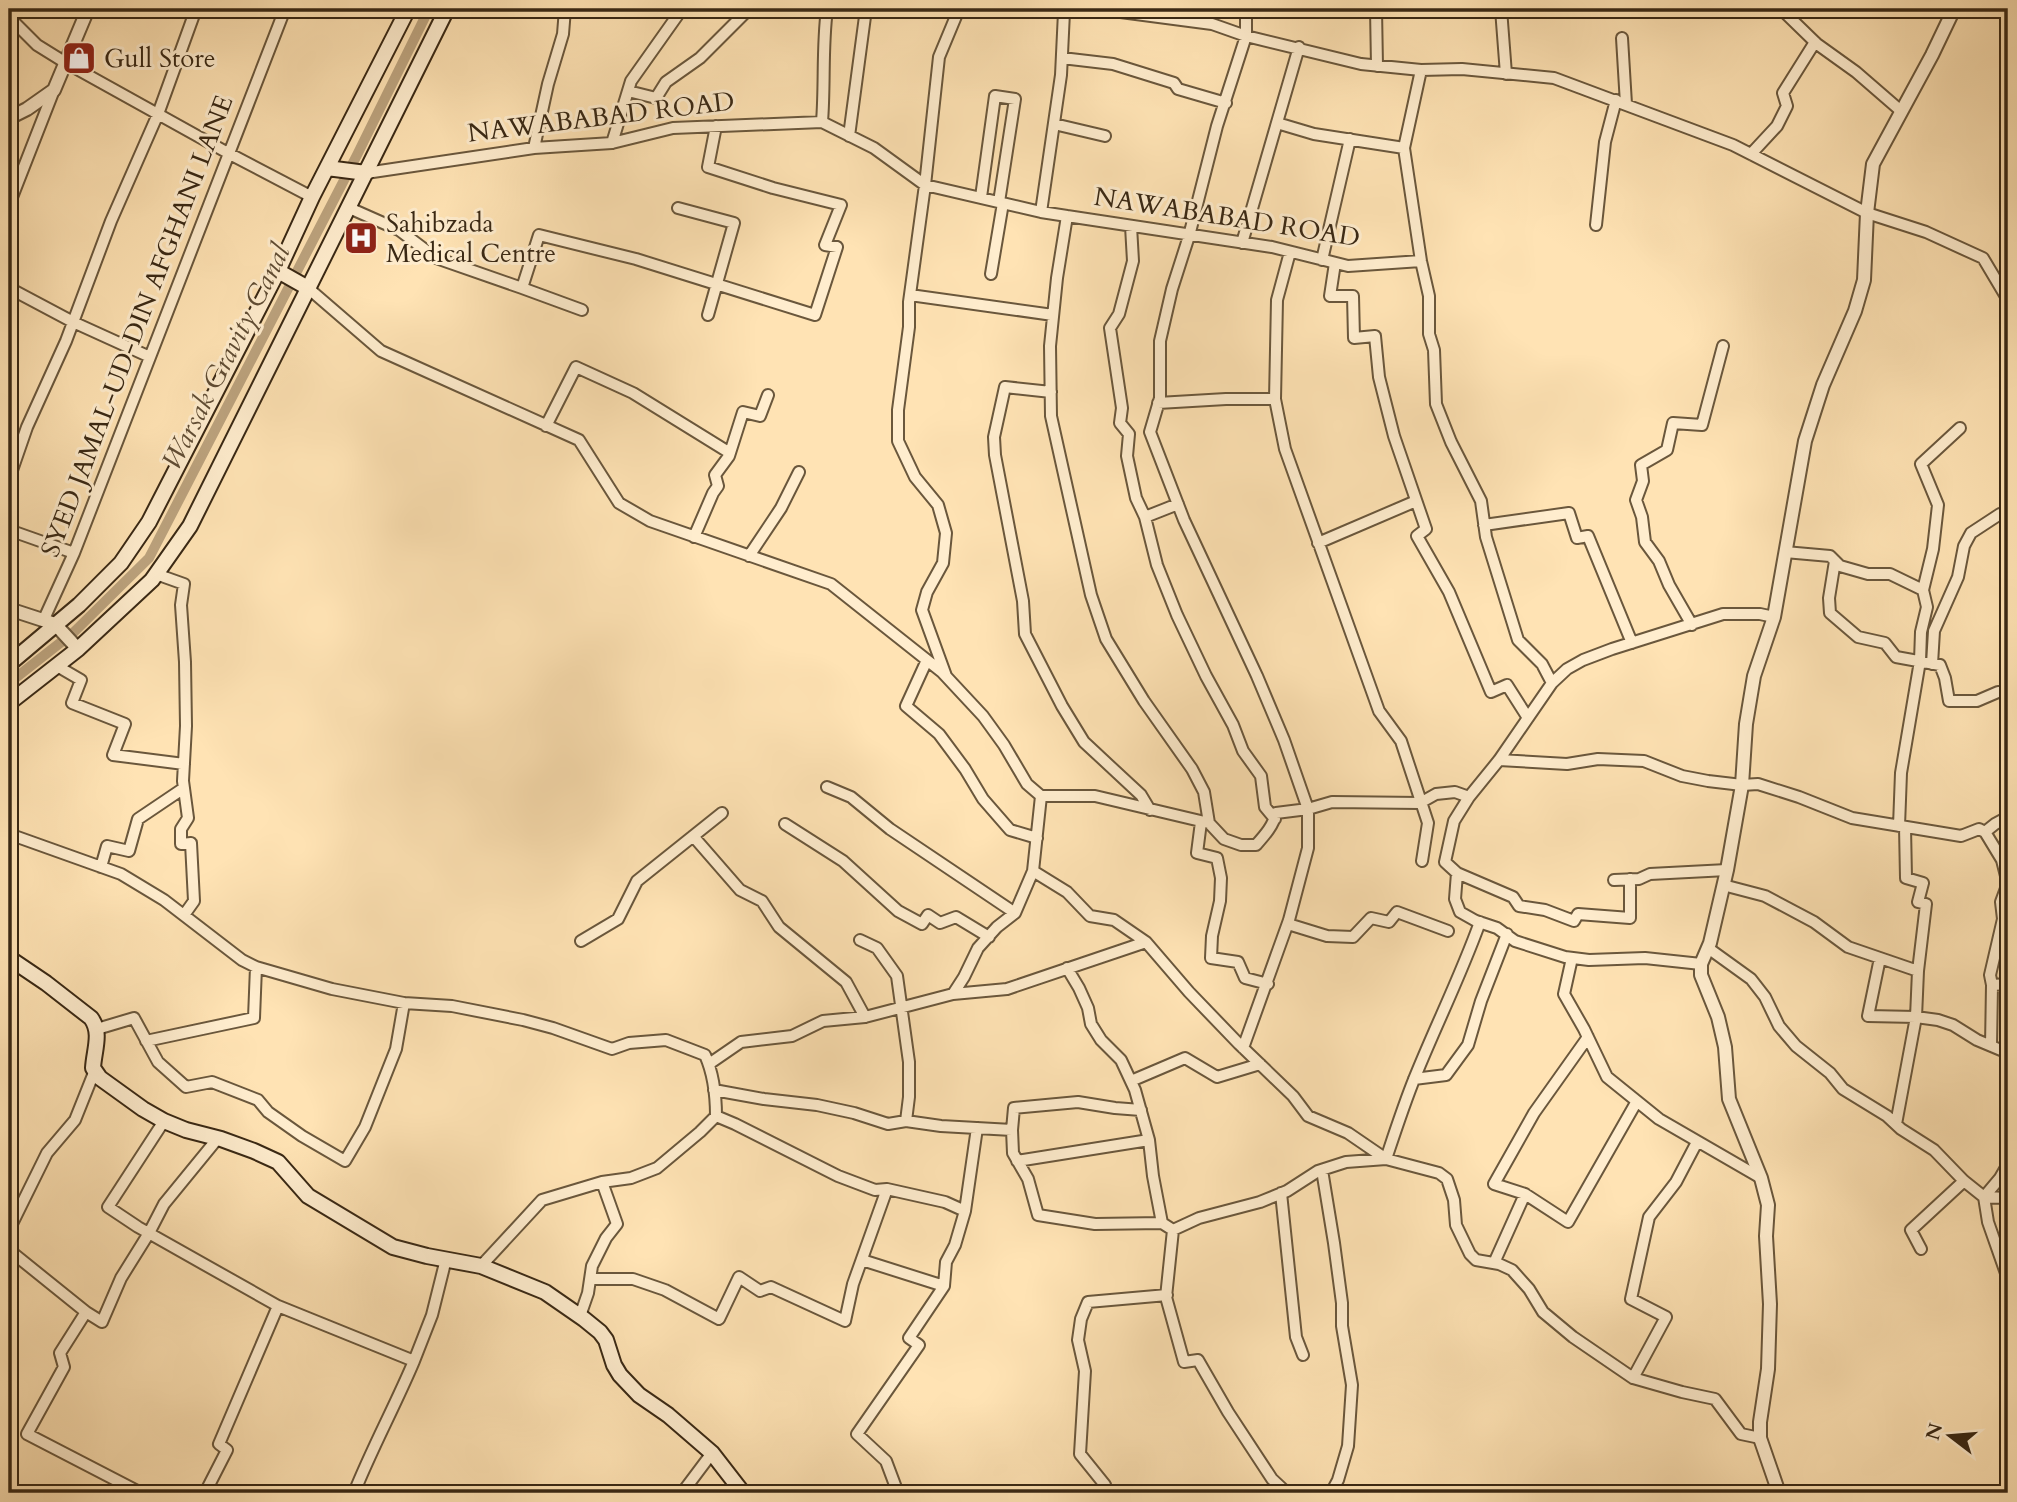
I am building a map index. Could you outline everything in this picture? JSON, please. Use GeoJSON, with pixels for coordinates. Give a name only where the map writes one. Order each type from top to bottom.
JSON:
{"type":"FeatureCollection","features":[{"type":"Feature","properties":{"kind":"main road"},"geometry":{"type":"LineString","coordinates":[[9,664],[79,605],[121,563],[149,522],[278,271],[312,197],[333,169],[408,9]]}},
{"type":"Feature","properties":{"kind":"main road"},"geometry":{"type":"LineString","coordinates":[[9,703],[57,666],[120,611],[156,574],[190,526],[362,173],[447,9]]}},
{"type":"Feature","properties":{"kind":"main road"},"geometry":{"type":"LineString","coordinates":[[333,169],[362,173]]}},
{"type":"Feature","properties":{"kind":"main road"},"geometry":{"type":"LineString","coordinates":[[278,271],[306,287]]}},
{"type":"Feature","properties":{"kind":"main road"},"geometry":{"type":"LineString","coordinates":[[9,958],[91,1018],[98,1037],[94,1070],[100,1078],[143,1109],[186,1130],[218,1138],[278,1162],[308,1196],[393,1247],[481,1266],[545,1292],[580,1316],[606,1340],[620,1375],[639,1395],[668,1415],[712,1453],[743,1493]]}},
{"type":"Feature","properties":{"kind":"street"},"geometry":{"type":"LineString","coordinates":[[9,205],[88,9]]}},
{"type":"Feature","properties":{"kind":"street"},"geometry":{"type":"LineString","coordinates":[[9,479],[27,427],[73,322],[111,221],[158,114],[196,9]]}},
{"type":"Feature","properties":{"kind":"street","name":"SYED JAMAL-UD-DIN AFGHANI LANE"},"geometry":{"type":"LineString","coordinates":[[54,624],[74,552],[285,9]]}},
{"type":"Feature","properties":{"kind":"street"},"geometry":{"type":"LineString","coordinates":[[534,148],[548,84],[563,34],[565,9]]}},
{"type":"Feature","properties":{"kind":"street"},"geometry":{"type":"LineString","coordinates":[[612,143],[631,81],[682,9]]}},
{"type":"Feature","properties":{"kind":"street"},"geometry":{"type":"LineString","coordinates":[[628,91],[656,98],[666,82],[700,58],[749,9]]}},
{"type":"Feature","properties":{"kind":"street"},"geometry":{"type":"LineString","coordinates":[[822,122],[823,41],[827,9]]}},
{"type":"Feature","properties":{"kind":"street"},"geometry":{"type":"LineString","coordinates":[[849,136],[866,9]]}},
{"type":"Feature","properties":{"kind":"street"},"geometry":{"type":"LineString","coordinates":[[947,678],[922,610],[927,592],[943,563],[946,533],[938,505],[915,477],[898,441],[898,410],[939,57],[960,9]]}},
{"type":"Feature","properties":{"kind":"street"},"geometry":{"type":"LineString","coordinates":[[1009,9],[1154,12],[1212,24],[1246,36],[1361,64],[1421,70],[1462,69],[1554,78],[1733,145],[1867,213],[1926,232],[1983,258],[2008,300]]}},
{"type":"Feature","properties":{"kind":"street"},"geometry":{"type":"LineString","coordinates":[[1244,1048],[1288,924],[1308,848],[1308,809],[1284,740],[1178,504],[1150,432],[1160,398],[1160,341],[1217,126],[1246,36],[1246,9]]}},
{"type":"Feature","properties":{"kind":"street"},"geometry":{"type":"LineString","coordinates":[[1376,9],[1377,66]]}},
{"type":"Feature","properties":{"kind":"street"},"geometry":{"type":"LineString","coordinates":[[1501,9],[1506,74]]}},
{"type":"Feature","properties":{"kind":"street"},"geometry":{"type":"LineString","coordinates":[[1781,9],[1815,42],[1856,72],[1901,111]]}},
{"type":"Feature","properties":{"kind":"street"},"geometry":{"type":"LineString","coordinates":[[1779,1493],[1760,1438],[1768,1370],[1768,1205],[1761,1178],[1729,1099],[1725,1047],[1718,1017],[1701,975],[1701,964],[1708,948],[1727,870],[1742,785],[1746,724],[1755,676],[1774,617],[1805,441],[1823,385],[1855,311],[1864,280],[1867,213],[1873,164],[1954,9]]}},
{"type":"Feature","properties":{"kind":"street"},"geometry":{"type":"LineString","coordinates":[[1041,212],[1062,58],[1063,10]]}},
{"type":"Feature","properties":{"kind":"street"},"geometry":{"type":"LineString","coordinates":[[9,18],[37,45],[66,63],[312,197]]}},
{"type":"Feature","properties":{"kind":"street"},"geometry":{"type":"LineString","coordinates":[[1596,225],[1605,142],[1621,102],[1622,38]]}},
{"type":"Feature","properties":{"kind":"street"},"geometry":{"type":"LineString","coordinates":[[1751,155],[1777,126],[1787,106],[1783,93],[1815,42]]}},
{"type":"Feature","properties":{"kind":"street"},"geometry":{"type":"LineString","coordinates":[[1242,243],[1299,47]]}},
{"type":"Feature","properties":{"kind":"street"},"geometry":{"type":"LineString","coordinates":[[1062,58],[1113,64],[1174,83],[1178,89],[1226,103]]}},
{"type":"Feature","properties":{"kind":"street"},"geometry":{"type":"LineString","coordinates":[[1421,70],[1404,148],[1429,296],[1429,334],[1434,349],[1436,404],[1480,501],[1486,537],[1518,640],[1542,664],[1552,683]]}},
{"type":"Feature","properties":{"kind":"street"},"geometry":{"type":"LineString","coordinates":[[9,118],[54,90]]}},
{"type":"Feature","properties":{"kind":"street"},"geometry":{"type":"LineString","coordinates":[[981,197],[995,96],[1015,100],[991,274]]}},
{"type":"Feature","properties":{"kind":"street","name":"NAWABABAD ROAD"},"geometry":{"type":"LineString","coordinates":[[362,173],[534,148],[612,143],[673,128],[822,122],[874,148],[925,185],[1041,212],[1272,247],[1348,266],[1421,261]]}},
{"type":"Feature","properties":{"kind":"street"},"geometry":{"type":"LineString","coordinates":[[1277,123],[1314,134],[1404,148]]}},
{"type":"Feature","properties":{"kind":"street"},"geometry":{"type":"LineString","coordinates":[[1054,124],[1105,136]]}},
{"type":"Feature","properties":{"kind":"street"},"geometry":{"type":"LineString","coordinates":[[522,288],[539,235],[636,259],[815,314],[837,247],[825,245],[841,205],[773,188],[708,167],[716,126]]}},
{"type":"Feature","properties":{"kind":"street"},"geometry":{"type":"LineString","coordinates":[[1322,260],[1350,139]]}},
{"type":"Feature","properties":{"kind":"street"},"geometry":{"type":"LineString","coordinates":[[347,207],[398,230],[436,258],[582,310]]}},
{"type":"Feature","properties":{"kind":"street"},"geometry":{"type":"LineString","coordinates":[[678,208],[734,223],[708,315]]}},
{"type":"Feature","properties":{"kind":"street"},"geometry":{"type":"LineString","coordinates":[[1067,216],[1050,346],[1051,416],[1091,595],[1106,639],[1144,701],[1192,769],[1204,792],[1205,822],[1196,853],[1217,858],[1221,878],[1211,958],[1238,962],[1245,978],[1268,984]]}},
{"type":"Feature","properties":{"kind":"street"},"geometry":{"type":"LineString","coordinates":[[1131,226],[1133,261],[1119,314],[1110,328],[1122,408],[1120,423],[1129,434],[1127,456],[1136,498],[1145,517],[1157,565],[1177,615],[1233,725],[1243,751],[1261,776],[1265,807],[1275,819]]}},
{"type":"Feature","properties":{"kind":"street"},"geometry":{"type":"LineString","coordinates":[[1290,252],[1277,300],[1275,399],[1285,449],[1379,711],[1401,741],[1428,823],[1422,861]]}},
{"type":"Feature","properties":{"kind":"street"},"geometry":{"type":"LineString","coordinates":[[1335,263],[1330,296],[1353,296],[1354,338],[1375,336],[1382,388],[1394,436],[1426,529],[1417,536],[1448,592],[1491,692],[1507,685],[1528,718]]}},
{"type":"Feature","properties":{"kind":"street"},"geometry":{"type":"LineString","coordinates":[[306,287],[381,351],[579,440],[619,503],[650,521],[831,584],[947,678],[982,716],[1004,745],[1027,784],[1041,796],[1095,796],[1205,822],[1224,839],[1241,845],[1256,845],[1275,819],[1276,813],[1308,809],[1332,802],[1420,803],[1436,794],[1455,792],[1469,797]]}},
{"type":"Feature","properties":{"kind":"street"},"geometry":{"type":"LineString","coordinates":[[9,288],[73,322],[150,357]]}},
{"type":"Feature","properties":{"kind":"street"},"geometry":{"type":"LineString","coordinates":[[910,295],[1054,315]]}},
{"type":"Feature","properties":{"kind":"street"},"geometry":{"type":"LineString","coordinates":[[1692,625],[1669,586],[1659,561],[1645,542],[1642,517],[1636,500],[1643,481],[1641,465],[1667,450],[1673,423],[1702,425],[1723,346]]}},
{"type":"Feature","properties":{"kind":"street"},"geometry":{"type":"LineString","coordinates":[[546,426],[576,368],[633,393],[730,453]]}},
{"type":"Feature","properties":{"kind":"street"},"geometry":{"type":"LineString","coordinates":[[1051,392],[1005,387],[994,437],[1006,519],[1023,601],[1025,634],[1084,743],[1141,795],[1150,810]]}},
{"type":"Feature","properties":{"kind":"street"},"geometry":{"type":"LineString","coordinates":[[694,537],[718,486],[715,475],[730,453],[743,412],[760,416],[768,395]]}},
{"type":"Feature","properties":{"kind":"street"},"geometry":{"type":"LineString","coordinates":[[1158,403],[1275,399]]}},
{"type":"Feature","properties":{"kind":"street"},"geometry":{"type":"LineString","coordinates":[[1896,1124],[1916,1017],[1926,904],[1918,902],[1923,883],[1906,878],[1901,773],[1920,661],[1921,632],[1927,607],[1923,590],[1933,549],[1938,505],[1921,464],[1960,428]]}},
{"type":"Feature","properties":{"kind":"street"},"geometry":{"type":"LineString","coordinates":[[749,556],[781,508],[799,472]]}},
{"type":"Feature","properties":{"kind":"street"},"geometry":{"type":"LineString","coordinates":[[1318,543],[1416,501]]}},
{"type":"Feature","properties":{"kind":"street"},"geometry":{"type":"LineString","coordinates":[[1145,517],[1178,504]]}},
{"type":"Feature","properties":{"kind":"street"},"geometry":{"type":"LineString","coordinates":[[1484,525],[1569,513],[1577,538],[1588,536],[1632,643]]}},
{"type":"Feature","properties":{"kind":"street"},"geometry":{"type":"LineString","coordinates":[[1932,664],[1934,631],[1958,577],[1964,546],[1971,533],[2000,514]]}},
{"type":"Feature","properties":{"kind":"street"},"geometry":{"type":"LineString","coordinates":[[9,530],[74,552]]}},
{"type":"Feature","properties":{"kind":"street"},"geometry":{"type":"LineString","coordinates":[[1785,552],[1830,556],[1840,566],[1868,573],[1890,574],[1923,590]]}},
{"type":"Feature","properties":{"kind":"street"},"geometry":{"type":"LineString","coordinates":[[1835,561],[1829,598],[1830,613],[1858,637],[1885,643],[1896,656],[1940,665],[1949,701],[1977,701],[1998,692],[2008,692]]}},
{"type":"Feature","properties":{"kind":"street"},"geometry":{"type":"LineString","coordinates":[[156,574],[184,584],[181,605],[185,662],[184,788],[188,818],[181,829],[181,844],[191,843],[194,901],[184,915]]}},
{"type":"Feature","properties":{"kind":"street"},"geometry":{"type":"LineString","coordinates":[[9,609],[54,624],[77,647]]}},
{"type":"Feature","properties":{"kind":"street"},"geometry":{"type":"LineString","coordinates":[[1630,879],[1630,918],[1578,914],[1574,921],[1519,906],[1513,897],[1457,873],[1445,862],[1454,821],[1469,797],[1499,760],[1552,683],[1567,669],[1583,660],[1723,614],[1760,614],[1774,617]]}},
{"type":"Feature","properties":{"kind":"street"},"geometry":{"type":"LineString","coordinates":[[927,660],[906,706],[939,734],[983,799],[1010,830],[1037,838]]}},
{"type":"Feature","properties":{"kind":"street"},"geometry":{"type":"LineString","coordinates":[[57,666],[81,680],[72,703],[125,724],[113,755],[184,764]]}},
{"type":"Feature","properties":{"kind":"street"},"geometry":{"type":"LineString","coordinates":[[1499,760],[1567,764],[1598,759],[1644,761],[1682,776],[1742,785],[1758,784],[1853,818],[1961,836],[1979,830],[1986,832],[2002,860],[2008,884],[2001,902],[2003,919],[1990,975],[1991,1046]]}},
{"type":"Feature","properties":{"kind":"street"},"geometry":{"type":"LineString","coordinates":[[827,787],[852,797],[890,829],[1016,913]]}},
{"type":"Feature","properties":{"kind":"street"},"geometry":{"type":"LineString","coordinates":[[101,867],[107,846],[130,850],[138,819],[184,788]]}},
{"type":"Feature","properties":{"kind":"street"},"geometry":{"type":"LineString","coordinates":[[953,993],[978,948],[1016,913],[1032,871],[1041,796]]}},
{"type":"Feature","properties":{"kind":"street"},"geometry":{"type":"LineString","coordinates":[[580,941],[618,919],[637,881],[722,813]]}},
{"type":"Feature","properties":{"kind":"street"},"geometry":{"type":"LineString","coordinates":[[1986,832],[2008,817]]}},
{"type":"Feature","properties":{"kind":"street"},"geometry":{"type":"LineString","coordinates":[[785,824],[843,861],[898,911],[922,924],[928,915],[940,923],[956,917],[989,937]]}},
{"type":"Feature","properties":{"kind":"street"},"geometry":{"type":"LineString","coordinates":[[9,834],[121,874],[164,900],[242,960],[256,967],[332,989],[404,1003],[452,1006],[523,1020],[612,1049],[644,1040],[666,1040],[705,1055],[712,1070],[716,1116],[700,1132],[657,1168],[631,1178],[602,1182],[542,1200],[481,1266]]}},
{"type":"Feature","properties":{"kind":"street"},"geometry":{"type":"LineString","coordinates":[[693,836],[740,890],[762,901],[779,927],[846,982],[866,1017]]}},
{"type":"Feature","properties":{"kind":"street"},"geometry":{"type":"LineString","coordinates":[[1614,880],[1639,879],[1650,874],[1727,870]]}},
{"type":"Feature","properties":{"kind":"street"},"geometry":{"type":"LineString","coordinates":[[1032,871],[1067,892],[1090,916],[1114,920],[1146,942],[1189,992],[1293,1096],[1308,1116],[1348,1133],[1386,1159],[1438,1173],[1447,1179],[1454,1200],[1456,1225],[1470,1254],[1476,1260],[1512,1270],[1529,1289],[1543,1312],[1573,1337],[1633,1378],[1716,1399],[1741,1434],[1760,1438]]}},
{"type":"Feature","properties":{"kind":"street"},"geometry":{"type":"LineString","coordinates":[[1457,873],[1455,899],[1460,912],[1497,928],[1515,941],[1572,958],[1645,958],[1701,964]]}},
{"type":"Feature","properties":{"kind":"street"},"geometry":{"type":"LineString","coordinates":[[1723,885],[1765,896],[1814,922],[1848,947],[1918,971]]}},
{"type":"Feature","properties":{"kind":"street"},"geometry":{"type":"LineString","coordinates":[[1288,924],[1327,936],[1353,937],[1371,918],[1389,922],[1397,912],[1448,930]]}},
{"type":"Feature","properties":{"kind":"street"},"geometry":{"type":"LineString","coordinates":[[1386,1159],[1414,1079],[1463,968],[1480,922]]}},
{"type":"Feature","properties":{"kind":"street"},"geometry":{"type":"LineString","coordinates":[[1414,1079],[1446,1075],[1468,1045],[1481,1001],[1507,934]]}},
{"type":"Feature","properties":{"kind":"street"},"geometry":{"type":"LineString","coordinates":[[860,940],[877,948],[897,976],[909,1062],[906,1121]]}},
{"type":"Feature","properties":{"kind":"street"},"geometry":{"type":"LineString","coordinates":[[709,1065],[741,1042],[792,1036],[823,1021],[866,1017],[953,993],[1007,989],[1146,942]]}},
{"type":"Feature","properties":{"kind":"street"},"geometry":{"type":"LineString","coordinates":[[1708,948],[1751,979],[1765,997],[1779,1026],[1796,1046],[1830,1073],[1843,1089],[1934,1150],[1964,1181],[1984,1196],[2008,1198]]}},
{"type":"Feature","properties":{"kind":"street"},"geometry":{"type":"LineString","coordinates":[[1572,958],[1564,994],[1607,1077],[1659,1119],[1761,1178]]}},
{"type":"Feature","properties":{"kind":"street"},"geometry":{"type":"LineString","coordinates":[[1881,958],[1868,1016],[1938,1020],[2008,1053]]}},
{"type":"Feature","properties":{"kind":"street"},"geometry":{"type":"LineString","coordinates":[[146,1041],[254,1018],[256,967]]}},
{"type":"Feature","properties":{"kind":"street"},"geometry":{"type":"LineString","coordinates":[[1067,968],[1088,1008],[1091,1024],[1101,1040],[1121,1060],[1131,1081],[1149,1140],[1162,1223]]}},
{"type":"Feature","properties":{"kind":"street"},"geometry":{"type":"LineString","coordinates":[[1992,985],[2008,984]]}},
{"type":"Feature","properties":{"kind":"street"},"geometry":{"type":"LineString","coordinates":[[97,1029],[134,1017],[158,1062],[186,1087],[212,1082],[258,1100],[268,1112],[302,1136],[345,1161],[365,1127],[396,1049],[404,1003]]}},
{"type":"Feature","properties":{"kind":"street"},"geometry":{"type":"LineString","coordinates":[[1588,1037],[1534,1114],[1494,1184],[1525,1194],[1569,1222],[1637,1101]]}},
{"type":"Feature","properties":{"kind":"street"},"geometry":{"type":"LineString","coordinates":[[1131,1081],[1185,1058],[1217,1077],[1260,1064]]}},
{"type":"Feature","properties":{"kind":"street"},"geometry":{"type":"LineString","coordinates":[[9,1230],[47,1153],[75,1120],[94,1070]]}},
{"type":"Feature","properties":{"kind":"street"},"geometry":{"type":"LineString","coordinates":[[714,1090],[817,1105],[887,1124],[906,1121],[1012,1130]]}},
{"type":"Feature","properties":{"kind":"street"},"geometry":{"type":"LineString","coordinates":[[1141,1110],[1078,1102],[1014,1108],[1013,1153],[1028,1179],[1038,1215],[1095,1224],[1162,1223],[1173,1230]]}},
{"type":"Feature","properties":{"kind":"street"},"geometry":{"type":"LineString","coordinates":[[716,1116],[838,1176],[874,1190],[887,1189],[945,1202],[965,1211]]}},
{"type":"Feature","properties":{"kind":"street"},"geometry":{"type":"LineString","coordinates":[[164,1121],[108,1207],[278,1306],[414,1361]]}},
{"type":"Feature","properties":{"kind":"street"},"geometry":{"type":"LineString","coordinates":[[898,1493],[886,1461],[857,1434],[919,1345],[909,1338],[944,1286],[946,1262],[955,1245],[965,1211],[977,1128]]}},
{"type":"Feature","properties":{"kind":"street"},"geometry":{"type":"LineString","coordinates":[[9,1250],[102,1322],[121,1278],[164,1204],[218,1138]]}},
{"type":"Feature","properties":{"kind":"street"},"geometry":{"type":"LineString","coordinates":[[1017,1161],[1149,1140]]}},
{"type":"Feature","properties":{"kind":"street"},"geometry":{"type":"LineString","coordinates":[[1633,1378],[1666,1317],[1631,1299],[1649,1217],[1676,1182],[1697,1142]]}},
{"type":"Feature","properties":{"kind":"street"},"geometry":{"type":"LineString","coordinates":[[1173,1230],[1199,1218],[1260,1202],[1322,1170],[1346,1162],[1386,1159]]}},
{"type":"Feature","properties":{"kind":"street"},"geometry":{"type":"LineString","coordinates":[[1984,1196],[2008,1164]]}},
{"type":"Feature","properties":{"kind":"street"},"geometry":{"type":"LineString","coordinates":[[1322,1170],[1352,1385],[1348,1446],[1338,1480],[1331,1493]]}},
{"type":"Feature","properties":{"kind":"street"},"geometry":{"type":"LineString","coordinates":[[1921,1249],[1911,1230],[1964,1181]]}},
{"type":"Feature","properties":{"kind":"street"},"geometry":{"type":"LineString","coordinates":[[580,1316],[588,1293],[592,1266],[606,1238],[617,1224],[602,1182]]}},
{"type":"Feature","properties":{"kind":"street"},"geometry":{"type":"LineString","coordinates":[[590,1279],[634,1279],[665,1290],[719,1319],[739,1277],[760,1291],[771,1287],[845,1321],[853,1284],[887,1189]]}},
{"type":"Feature","properties":{"kind":"street"},"geometry":{"type":"LineString","coordinates":[[1281,1193],[1296,1337],[1303,1355]]}},
{"type":"Feature","properties":{"kind":"street"},"geometry":{"type":"LineString","coordinates":[[1494,1263],[1525,1194]]}},
{"type":"Feature","properties":{"kind":"street"},"geometry":{"type":"LineString","coordinates":[[1984,1196],[1988,1222],[2006,1266],[2008,1279]]}},
{"type":"Feature","properties":{"kind":"street"},"geometry":{"type":"LineString","coordinates":[[1173,1230],[1167,1295],[1184,1362],[1198,1360],[1272,1479],[1287,1493]]}},
{"type":"Feature","properties":{"kind":"street"},"geometry":{"type":"LineString","coordinates":[[354,1493],[414,1361],[432,1315],[446,1259]]}},
{"type":"Feature","properties":{"kind":"street"},"geometry":{"type":"LineString","coordinates":[[862,1260],[944,1286]]}},
{"type":"Feature","properties":{"kind":"street"},"geometry":{"type":"LineString","coordinates":[[1105,1493],[1105,1485],[1080,1454],[1085,1371],[1079,1340],[1082,1319],[1088,1302],[1167,1295]]}},
{"type":"Feature","properties":{"kind":"street"},"geometry":{"type":"LineString","coordinates":[[205,1493],[227,1450],[219,1444],[278,1306]]}},
{"type":"Feature","properties":{"kind":"street"},"geometry":{"type":"LineString","coordinates":[[86,1312],[60,1353],[64,1367],[27,1434],[141,1493]]}},
{"type":"Feature","properties":{"kind":"street"},"geometry":{"type":"LineString","coordinates":[[682,1493],[712,1453]]}},
{"type":"Feature","properties":{"kind":"waterway","name":"Warsak Gravity Canal"},"geometry":{"type":"LineString","coordinates":[[9,683],[74,632],[149,558],[357,155],[429,9]]}},
{"type":"Feature","properties":{"kind":"place","name":"Gull Store"},"geometry":{"type":"Point","coordinates":[79,58]}},
{"type":"Feature","properties":{"kind":"place","name":"Sahibzada Medical Centre"},"geometry":{"type":"Point","coordinates":[361,238]}}]}
